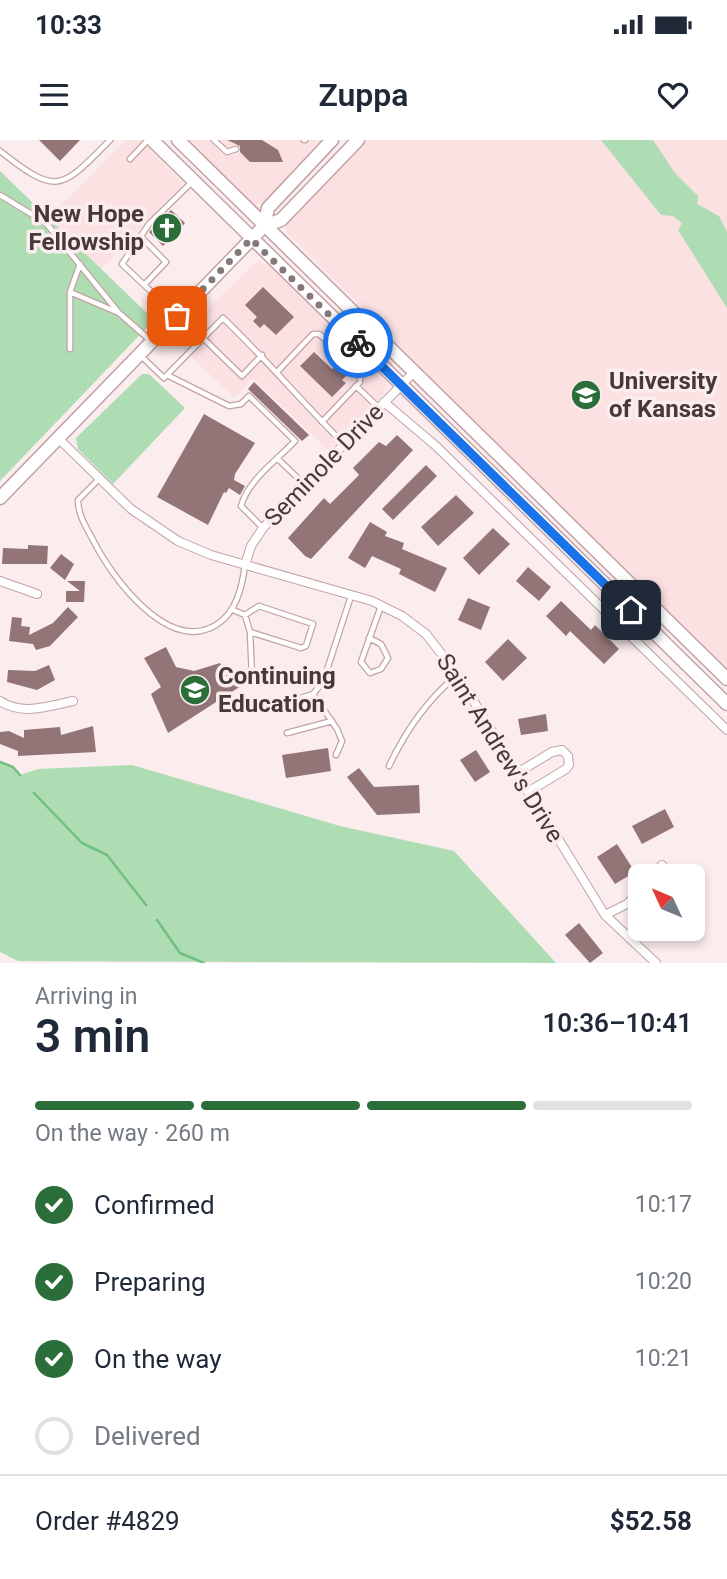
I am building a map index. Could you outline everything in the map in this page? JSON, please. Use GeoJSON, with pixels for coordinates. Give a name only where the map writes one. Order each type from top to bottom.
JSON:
{"type":"FeatureCollection","features":[{"type":"Feature","properties":{"kind":"main road"},"geometry":{"type":"LineString","coordinates":[[150,140],[727,704]]}},
{"type":"Feature","properties":{"kind":"main road"},"geometry":{"type":"LineString","coordinates":[[178,140],[727,679]]}},
{"type":"Feature","properties":{"kind":"main road"},"geometry":{"type":"LineString","coordinates":[[264,226],[268,208],[332,140]]}},
{"type":"Feature","properties":{"kind":"main road"},"geometry":{"type":"LineString","coordinates":[[0,498],[251,239],[264,226],[281,220],[357,140]]}},
{"type":"Feature","properties":{"kind":"street","name":"Seminole Drive"},"geometry":{"type":"LineString","coordinates":[[245,565],[251,546],[263,528],[413,373]]}},
{"type":"Feature","properties":{"kind":"street"},"geometry":{"type":"LineString","coordinates":[[382,405],[436,446],[727,730]]}},
{"type":"Feature","properties":{"kind":"street","name":"Saint Andrew's Drive"},"geometry":{"type":"LineString","coordinates":[[58,438],[131,509],[161,531],[195,549],[382,606],[426,634],[457,674],[605,915],[656,963]]}},
{"type":"Feature","properties":{"kind":"street"},"geometry":{"type":"LineString","coordinates":[[0,581],[37,594]]}},
{"type":"Feature","properties":{"kind":"street"},"geometry":{"type":"LineString","coordinates":[[0,701],[21,709],[73,701]]}},
{"type":"Feature","properties":{"kind":"street"},"geometry":{"type":"LineString","coordinates":[[517,773],[552,752],[562,750],[568,756],[569,765],[566,769],[528,792]]}},
{"type":"Feature","properties":{"kind":"street"},"geometry":{"type":"LineString","coordinates":[[605,915],[628,903]]}},
{"type":"Feature","properties":{"kind":"lane"},"geometry":{"type":"LineString","coordinates":[[130,159],[150,140]]}},
{"type":"Feature","properties":{"kind":"lane"},"geometry":{"type":"LineString","coordinates":[[214,140],[227,152],[236,149]]}},
{"type":"Feature","properties":{"kind":"lane"},"geometry":{"type":"LineString","coordinates":[[0,151],[32,176],[50,182],[63,182],[74,176],[108,141]]}},
{"type":"Feature","properties":{"kind":"lane"},"geometry":{"type":"LineString","coordinates":[[177,316],[122,264],[140,236],[193,181]]}},
{"type":"Feature","properties":{"kind":"lane"},"geometry":{"type":"LineString","coordinates":[[0,195],[46,223],[119,313],[151,342]]}},
{"type":"Feature","properties":{"kind":"lane"},"geometry":{"type":"LineString","coordinates":[[140,236],[166,262],[144,285]]}},
{"type":"Feature","properties":{"kind":"lane"},"geometry":{"type":"LineString","coordinates":[[70,349],[70,292],[80,264]]}},
{"type":"Feature","properties":{"kind":"lane"},"geometry":{"type":"LineString","coordinates":[[70,292],[119,313]]}},
{"type":"Feature","properties":{"kind":"lane"},"geometry":{"type":"LineString","coordinates":[[139,354],[164,378],[223,317],[344,444]]}},
{"type":"Feature","properties":{"kind":"lane"},"geometry":{"type":"LineString","coordinates":[[277,372],[313,334],[319,334],[360,370],[362,378],[322,422]]}},
{"type":"Feature","properties":{"kind":"lane"},"geometry":{"type":"LineString","coordinates":[[203,338],[242,376],[262,355]]}},
{"type":"Feature","properties":{"kind":"lane"},"geometry":{"type":"LineString","coordinates":[[167,375],[229,406],[241,404],[248,396],[295,441],[253,482],[241,506],[263,528]]}},
{"type":"Feature","properties":{"kind":"lane"},"geometry":{"type":"LineString","coordinates":[[356,386],[382,405]]}},
{"type":"Feature","properties":{"kind":"lane"},"geometry":{"type":"LineString","coordinates":[[278,459],[305,485]]}},
{"type":"Feature","properties":{"kind":"lane"},"geometry":{"type":"LineString","coordinates":[[100,478],[78,500],[78,509],[113,574],[143,606],[168,626],[189,634],[203,633],[222,621],[233,610],[245,565]]}},
{"type":"Feature","properties":{"kind":"lane"},"geometry":{"type":"LineString","coordinates":[[285,703],[313,694],[329,671],[351,595]]}},
{"type":"Feature","properties":{"kind":"lane"},"geometry":{"type":"LineString","coordinates":[[245,615],[258,606],[313,624],[306,646],[301,648],[250,632]]}},
{"type":"Feature","properties":{"kind":"lane"},"geometry":{"type":"LineString","coordinates":[[369,638],[381,645],[388,658],[381,669],[370,673],[361,662],[369,638],[382,606]]}},
{"type":"Feature","properties":{"kind":"lane"},"geometry":{"type":"LineString","coordinates":[[233,610],[245,615]]}},
{"type":"Feature","properties":{"kind":"lane"},"geometry":{"type":"LineString","coordinates":[[245,615],[250,632],[252,676],[287,680]]}},
{"type":"Feature","properties":{"kind":"lane"},"geometry":{"type":"LineString","coordinates":[[390,766],[401,742],[433,695],[457,674]]}},
{"type":"Feature","properties":{"kind":"lane"},"geometry":{"type":"LineString","coordinates":[[313,694],[342,741],[336,755]]}},
{"type":"Feature","properties":{"kind":"lane"},"geometry":{"type":"LineString","coordinates":[[287,733],[332,721]]}},
{"type":"Feature","properties":{"kind":"shaded area"},"geometry":{"type":"Polygon","coordinates":[[[125,140],[140,140],[184,184],[101,269],[48,218],[125,140]]]}},
{"type":"Feature","properties":{"kind":"shaded area"},"geometry":{"type":"Polygon","coordinates":[[[189,140],[324,140],[266,200],[253,206],[189,140]]]}},
{"type":"Feature","properties":{"kind":"shaded area","name":"University of Kansas"},"geometry":{"type":"Polygon","coordinates":[[[366,140],[727,140],[727,671],[406,357],[375,320],[286,232],[287,221],[366,140]]]}},
{"type":"Feature","properties":{"kind":"shaded area"},"geometry":{"type":"Polygon","coordinates":[[[258,261],[271,266],[388,383],[385,393],[329,451],[253,378],[234,398],[174,340],[258,261]]]}},
{"type":"Feature","properties":{"kind":"green space"},"geometry":{"type":"Polygon","coordinates":[[[601,140],[653,140],[675,173],[698,196],[697,204],[719,216],[727,232],[727,308],[678,230],[682,223],[673,216],[661,215],[601,140]]]}},
{"type":"Feature","properties":{"kind":"green space"},"geometry":{"type":"Polygon","coordinates":[[[0,171],[154,320],[0,481],[0,171]]]}},
{"type":"Feature","properties":{"kind":"green space"},"geometry":{"type":"Polygon","coordinates":[[[142,374],[149,374],[185,408],[113,484],[78,449],[76,438],[142,374]]]}},
{"type":"Feature","properties":{"kind":"green space"},"geometry":{"type":"Polygon","coordinates":[[[0,762],[13,767],[20,775],[38,769],[132,765],[340,826],[454,851],[556,963],[18,961],[0,952],[0,762]]]}},
{"type":"Feature","properties":{"kind":"building"},"geometry":{"type":"Polygon","coordinates":[[[39,140],[80,140],[60,161],[39,140]]]}},
{"type":"Feature","properties":{"kind":"building"},"geometry":{"type":"Polygon","coordinates":[[[227,140],[262,140],[278,150],[283,162],[250,162],[240,152],[240,146],[227,140]]]}},
{"type":"Feature","properties":{"kind":"building","name":"New Hope Fellowship"},"geometry":{"type":"Polygon","coordinates":[[[171,210],[185,223],[163,246],[149,232],[171,210]]]}},
{"type":"Feature","properties":{"kind":"building"},"geometry":{"type":"Polygon","coordinates":[[[263,287],[294,317],[276,335],[264,324],[260,328],[253,321],[257,317],[245,305],[263,287]]]}},
{"type":"Feature","properties":{"kind":"building"},"geometry":{"type":"Polygon","coordinates":[[[314,352],[332,369],[340,362],[350,372],[342,380],[346,383],[332,397],[300,366],[314,352]]]}},
{"type":"Feature","properties":{"kind":"building"},"geometry":{"type":"Polygon","coordinates":[[[254,382],[309,435],[302,441],[248,389],[254,382]]]}},
{"type":"Feature","properties":{"kind":"building"},"geometry":{"type":"Polygon","coordinates":[[[204,414],[255,443],[235,474],[234,480],[245,486],[240,495],[229,488],[224,492],[208,525],[157,497],[204,414]]]}},
{"type":"Feature","properties":{"kind":"building"},"geometry":{"type":"Polygon","coordinates":[[[397,435],[413,450],[311,559],[305,556],[288,538],[324,498],[330,504],[359,475],[353,468],[379,442],[386,446],[397,435]]]}},
{"type":"Feature","properties":{"kind":"building"},"geometry":{"type":"Polygon","coordinates":[[[426,465],[437,476],[393,520],[382,509],[426,465]]]}},
{"type":"Feature","properties":{"kind":"building"},"geometry":{"type":"Polygon","coordinates":[[[456,495],[474,513],[438,546],[421,527],[456,495]]]}},
{"type":"Feature","properties":{"kind":"building"},"geometry":{"type":"Polygon","coordinates":[[[370,522],[387,532],[385,536],[404,543],[402,549],[447,568],[435,592],[399,574],[401,569],[372,556],[365,568],[348,558],[370,522]]]}},
{"type":"Feature","properties":{"kind":"building"},"geometry":{"type":"Polygon","coordinates":[[[493,528],[510,544],[479,575],[463,558],[493,528]]]}},
{"type":"Feature","properties":{"kind":"building"},"geometry":{"type":"Polygon","coordinates":[[[28,545],[48,546],[47,564],[2,564],[3,548],[28,549],[28,545]]]}},
{"type":"Feature","properties":{"kind":"building"},"geometry":{"type":"Polygon","coordinates":[[[61,554],[74,564],[65,580],[50,568],[61,554]]]}},
{"type":"Feature","properties":{"kind":"building"},"geometry":{"type":"Polygon","coordinates":[[[528,567],[551,587],[539,601],[516,581],[528,567]]]}},
{"type":"Feature","properties":{"kind":"building"},"geometry":{"type":"Polygon","coordinates":[[[67,581],[85,581],[84,602],[66,602],[66,591],[80,591],[67,581]]]}},
{"type":"Feature","properties":{"kind":"building"},"geometry":{"type":"Polygon","coordinates":[[[468,598],[490,607],[481,630],[458,620],[468,598]]]}},
{"type":"Feature","properties":{"kind":"building"},"geometry":{"type":"Polygon","coordinates":[[[561,601],[591,630],[595,625],[619,649],[604,664],[570,631],[566,636],[546,616],[561,601]]]}},
{"type":"Feature","properties":{"kind":"building"},"geometry":{"type":"Polygon","coordinates":[[[68,607],[78,617],[50,646],[36,650],[33,644],[9,641],[12,617],[22,618],[21,626],[30,627],[29,635],[53,623],[68,607]]]}},
{"type":"Feature","properties":{"kind":"building"},"geometry":{"type":"Polygon","coordinates":[[[508,639],[527,658],[503,681],[485,662],[508,639]]]}},
{"type":"Feature","properties":{"kind":"building","name":"Continuing Education"},"geometry":{"type":"Polygon","coordinates":[[[166,647],[176,667],[194,671],[220,663],[241,686],[168,733],[151,694],[161,687],[144,658],[166,647]]]}},
{"type":"Feature","properties":{"kind":"building"},"geometry":{"type":"Polygon","coordinates":[[[49,665],[55,680],[37,690],[7,682],[8,670],[35,671],[49,665]]]}},
{"type":"Feature","properties":{"kind":"building"},"geometry":{"type":"Polygon","coordinates":[[[546,714],[548,731],[521,735],[518,719],[546,714]]]}},
{"type":"Feature","properties":{"kind":"building"},"geometry":{"type":"Polygon","coordinates":[[[93,726],[96,752],[18,756],[18,751],[0,744],[0,732],[9,731],[24,738],[24,730],[60,727],[61,735],[93,726]]]}},
{"type":"Feature","properties":{"kind":"building"},"geometry":{"type":"Polygon","coordinates":[[[328,748],[331,771],[286,778],[282,755],[328,748]]]}},
{"type":"Feature","properties":{"kind":"building"},"geometry":{"type":"Polygon","coordinates":[[[476,750],[490,772],[475,782],[460,760],[476,750]]]}},
{"type":"Feature","properties":{"kind":"building"},"geometry":{"type":"Polygon","coordinates":[[[359,768],[374,787],[419,785],[420,813],[377,815],[347,777],[359,768]]]}},
{"type":"Feature","properties":{"kind":"building"},"geometry":{"type":"Polygon","coordinates":[[[665,809],[674,827],[642,844],[632,826],[665,809]]]}},
{"type":"Feature","properties":{"kind":"building"},"geometry":{"type":"Polygon","coordinates":[[[617,844],[630,864],[628,876],[615,884],[597,857],[617,844]]]}},
{"type":"Feature","properties":{"kind":"building"},"geometry":{"type":"Polygon","coordinates":[[[579,923],[603,953],[590,963],[565,935],[579,923]]]}},
{"type":"Feature","properties":{"kind":"waterway"},"geometry":{"type":"LineString","coordinates":[[0,762],[13,767],[20,775]]}},
{"type":"Feature","properties":{"kind":"waterway"},"geometry":{"type":"LineString","coordinates":[[34,793],[82,843],[107,855],[146,905]]}},
{"type":"Feature","properties":{"kind":"waterway"},"geometry":{"type":"LineString","coordinates":[[157,920],[180,953],[204,963]]}},
{"type":"Feature","properties":{"kind":"way so far"},"geometry":{"type":"LineString","coordinates":[[177,316],[251,239],[358,343]]}},
{"type":"Feature","properties":{"kind":"place","name":"New Hope Fellowship"},"geometry":{"type":"Point","coordinates":[167,228]}},
{"type":"Feature","properties":{"kind":"place","name":"University of Kansas"},"geometry":{"type":"Point","coordinates":[586,395]}},
{"type":"Feature","properties":{"kind":"place","name":"Continuing Education"},"geometry":{"type":"Point","coordinates":[195,690]}},
{"type":"Feature","properties":{"kind":"route"},"geometry":{"type":"LineString","coordinates":[[358,343],[631,610]]}}]}
